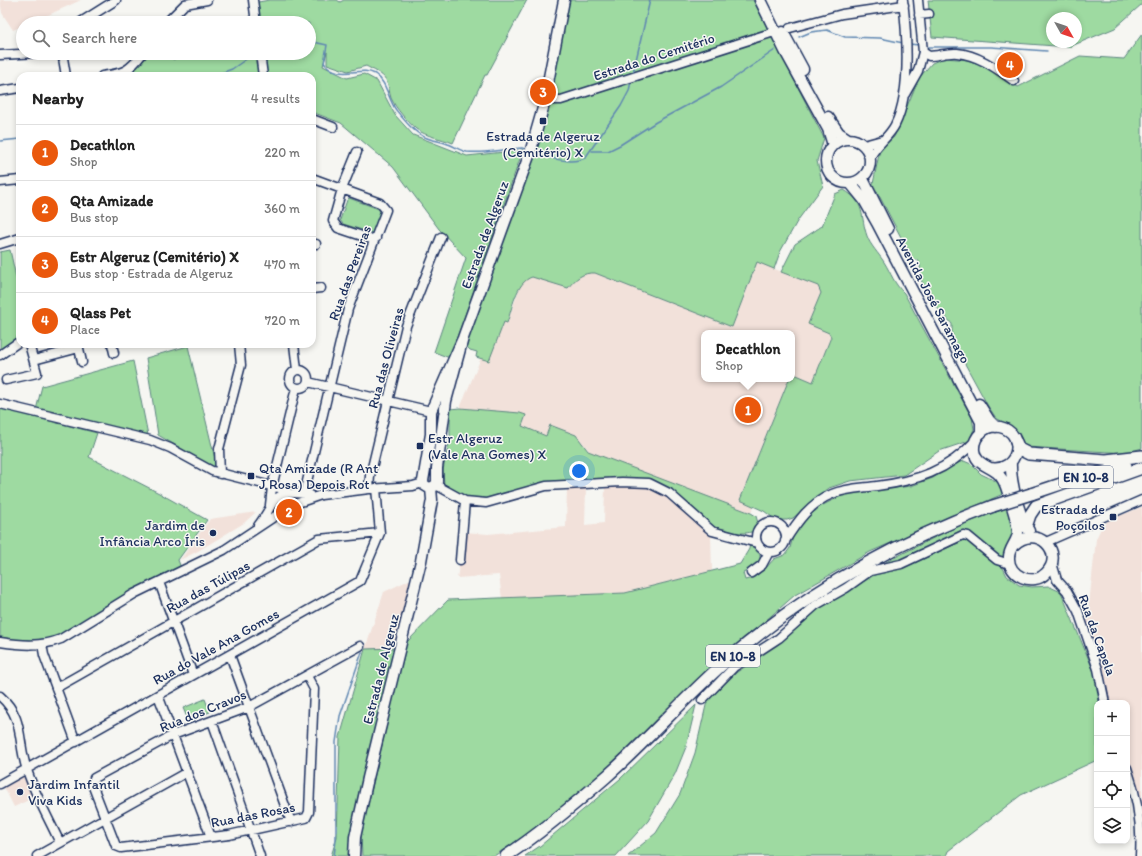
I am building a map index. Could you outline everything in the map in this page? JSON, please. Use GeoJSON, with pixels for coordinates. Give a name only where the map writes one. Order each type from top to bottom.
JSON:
{"type":"FeatureCollection","features":[{"type":"Feature","properties":{"kind":"highway"},"geometry":{"type":"LineString","coordinates":[[1016,442],[1019,449],[1029,454],[1106,460],[1142,456]]}},
{"type":"Feature","properties":{"kind":"highway","name":"EN 10-8"},"geometry":{"type":"LineString","coordinates":[[506,856],[534,838],[607,777],[724,664],[788,612],[868,562],[918,536],[993,506],[1073,480],[1142,462]]}},
{"type":"Feature","properties":{"kind":"highway"},"geometry":{"type":"LineString","coordinates":[[1029,532],[1030,515],[1036,506],[1142,467]]}},
{"type":"Feature","properties":{"kind":"highway","name":"EN 10-8"},"geometry":{"type":"LineString","coordinates":[[1031,494],[1142,467]]}},
{"type":"Feature","properties":{"kind":"main road","name":"Estrada de Algeruz"},"geometry":{"type":"LineString","coordinates":[[354,856],[356,837],[367,786],[421,561],[432,500],[430,482],[425,465],[431,434],[432,412],[463,338],[530,150],[545,100],[564,0]]}},
{"type":"Feature","properties":{"kind":"main road"},"geometry":{"type":"LineString","coordinates":[[760,0],[828,128],[833,145],[848,139],[857,140],[864,145],[870,156],[870,169],[863,179],[851,184]]}},
{"type":"Feature","properties":{"kind":"main road"},"geometry":{"type":"LineString","coordinates":[[767,0],[833,125],[848,139]]}},
{"type":"Feature","properties":{"kind":"main road","name":"Avenida José Saramago"},"geometry":{"type":"LineString","coordinates":[[833,145],[826,157],[828,171],[837,181],[851,184],[864,200],[878,223],[981,422],[978,437]]}},
{"type":"Feature","properties":{"kind":"main road","name":"Avenida José Saramago"},"geometry":{"type":"LineString","coordinates":[[863,179],[983,412],[996,427]]}},
{"type":"Feature","properties":{"kind":"main road","name":"Estrada de Algeruz"},"geometry":{"type":"LineString","coordinates":[[430,482],[444,415],[463,338]]}},
{"type":"Feature","properties":{"kind":"main road"},"geometry":{"type":"LineString","coordinates":[[432,412],[437,420],[444,415]]}},
{"type":"Feature","properties":{"kind":"main road"},"geometry":{"type":"LineString","coordinates":[[990,468],[1001,468],[1011,462],[1016,453],[1016,442],[1007,430],[996,427],[988,428],[978,437],[975,453],[978,460],[1000,476],[1006,488],[1017,529],[1017,537],[1009,557],[1010,564],[1017,575],[1022,578],[1029,580],[1041,577],[1046,573],[1052,558],[1046,542],[1029,532],[1012,477],[1011,462]]}},
{"type":"Feature","properties":{"kind":"main road"},"geometry":{"type":"LineString","coordinates":[[1014,545],[1029,532]]}},
{"type":"Feature","properties":{"kind":"street"},"geometry":{"type":"LineString","coordinates":[[91,16],[116,0]]}},
{"type":"Feature","properties":{"kind":"street"},"geometry":{"type":"LineString","coordinates":[[173,16],[185,4],[207,0]]}},
{"type":"Feature","properties":{"kind":"street"},"geometry":{"type":"LineString","coordinates":[[253,0],[255,16]]}},
{"type":"Feature","properties":{"kind":"street"},"geometry":{"type":"LineString","coordinates":[[918,0],[923,52],[918,72]]}},
{"type":"Feature","properties":{"kind":"street"},"geometry":{"type":"LineString","coordinates":[[790,28],[842,14],[903,3],[907,36],[903,98]]}},
{"type":"Feature","properties":{"kind":"street"},"geometry":{"type":"LineString","coordinates":[[919,15],[929,14]]}},
{"type":"Feature","properties":{"kind":"street","name":"Estrada do Cemitério"},"geometry":{"type":"LineString","coordinates":[[545,100],[562,100],[771,33]]}},
{"type":"Feature","properties":{"kind":"street"},"geometry":{"type":"LineString","coordinates":[[907,36],[921,35]]}},
{"type":"Feature","properties":{"kind":"street"},"geometry":{"type":"LineString","coordinates":[[923,52],[926,56],[946,53],[969,55],[993,67],[1014,81]]}},
{"type":"Feature","properties":{"kind":"street"},"geometry":{"type":"LineString","coordinates":[[0,55],[16,54]]}},
{"type":"Feature","properties":{"kind":"street"},"geometry":{"type":"LineString","coordinates":[[870,156],[894,126],[903,98],[918,72],[925,63],[934,56]]}},
{"type":"Feature","properties":{"kind":"street"},"geometry":{"type":"LineString","coordinates":[[63,60],[65,72]]}},
{"type":"Feature","properties":{"kind":"street"},"geometry":{"type":"LineString","coordinates":[[124,72],[130,70],[138,60]]}},
{"type":"Feature","properties":{"kind":"street"},"geometry":{"type":"LineString","coordinates":[[261,60],[262,72]]}},
{"type":"Feature","properties":{"kind":"street"},"geometry":{"type":"LineString","coordinates":[[0,91],[16,89]]}},
{"type":"Feature","properties":{"kind":"street"},"geometry":{"type":"LineString","coordinates":[[316,121],[333,127]]}},
{"type":"Feature","properties":{"kind":"street"},"geometry":{"type":"LineString","coordinates":[[864,145],[883,139]]}},
{"type":"Feature","properties":{"kind":"street"},"geometry":{"type":"LineString","coordinates":[[357,152],[342,189],[333,221],[335,225],[371,239],[376,238]]}},
{"type":"Feature","properties":{"kind":"street","name":"Rua das Pereiras"},"geometry":{"type":"LineString","coordinates":[[304,494],[329,385],[352,296],[385,214],[383,206],[380,203],[316,179]]}},
{"type":"Feature","properties":{"kind":"street"},"geometry":{"type":"LineString","coordinates":[[0,182],[16,180]]}},
{"type":"Feature","properties":{"kind":"street","name":"Rua das Oliveiras"},"geometry":{"type":"LineString","coordinates":[[373,488],[370,476],[406,326],[441,237]]}},
{"type":"Feature","properties":{"kind":"street"},"geometry":{"type":"LineString","coordinates":[[0,244],[16,239]]}},
{"type":"Feature","properties":{"kind":"street"},"geometry":{"type":"LineString","coordinates":[[0,355],[16,344]]}},
{"type":"Feature","properties":{"kind":"street"},"geometry":{"type":"LineString","coordinates":[[6,380],[37,373],[30,348]]}},
{"type":"Feature","properties":{"kind":"street"},"geometry":{"type":"LineString","coordinates":[[34,360],[72,348]]}},
{"type":"Feature","properties":{"kind":"street"},"geometry":{"type":"LineString","coordinates":[[78,348],[82,362]]}},
{"type":"Feature","properties":{"kind":"street"},"geometry":{"type":"LineString","coordinates":[[113,348],[114,353]]}},
{"type":"Feature","properties":{"kind":"street"},"geometry":{"type":"LineString","coordinates":[[220,474],[219,449],[241,365],[239,348]]}},
{"type":"Feature","properties":{"kind":"street"},"geometry":{"type":"LineString","coordinates":[[295,348],[298,370]]}},
{"type":"Feature","properties":{"kind":"street"},"geometry":{"type":"LineString","coordinates":[[298,370],[304,372],[308,378],[308,382],[303,387],[296,388],[290,384],[291,373],[298,370]]}},
{"type":"Feature","properties":{"kind":"street"},"geometry":{"type":"LineString","coordinates":[[308,382],[329,385],[432,412]]}},
{"type":"Feature","properties":{"kind":"street"},"geometry":{"type":"LineString","coordinates":[[280,512],[275,513],[270,506],[272,487],[296,388]]}},
{"type":"Feature","properties":{"kind":"street"},"geometry":{"type":"LineString","coordinates":[[0,404],[150,440],[170,448],[220,474],[283,489],[290,493],[295,500],[292,506]]}},
{"type":"Feature","properties":{"kind":"street"},"geometry":{"type":"LineString","coordinates":[[257,529],[270,506],[278,496],[290,493],[321,495],[373,488],[413,486],[430,482],[465,501],[486,503],[546,486],[622,482],[649,483],[669,493],[712,531],[721,535],[743,538],[757,543],[762,549],[769,552],[779,550],[798,520],[812,507],[832,494],[852,489],[914,480],[935,471],[962,455],[978,437]]}},
{"type":"Feature","properties":{"kind":"street"},"geometry":{"type":"LineString","coordinates":[[962,455],[978,460]]}},
{"type":"Feature","properties":{"kind":"street","name":"Rua do Vale Ana Gomes"},"geometry":{"type":"LineString","coordinates":[[0,784],[360,581],[380,533],[373,488]]}},
{"type":"Feature","properties":{"kind":"street"},"geometry":{"type":"LineString","coordinates":[[0,642],[28,645],[42,644],[61,639],[134,594],[224,550],[280,512],[321,495]]}},
{"type":"Feature","properties":{"kind":"street"},"geometry":{"type":"LineString","coordinates":[[1046,542],[1142,500]]}},
{"type":"Feature","properties":{"kind":"street"},"geometry":{"type":"LineString","coordinates":[[460,560],[465,501]]}},
{"type":"Feature","properties":{"kind":"street"},"geometry":{"type":"LineString","coordinates":[[781,526],[798,520]]}},
{"type":"Feature","properties":{"kind":"street"},"geometry":{"type":"LineString","coordinates":[[757,543],[758,529],[766,523],[774,523],[781,526],[785,532],[785,541]]}},
{"type":"Feature","properties":{"kind":"street"},"geometry":{"type":"LineString","coordinates":[[1052,558],[1055,545],[1066,532]]}},
{"type":"Feature","properties":{"kind":"street","name":"Rua das Túlipas"},"geometry":{"type":"LineString","coordinates":[[56,688],[319,539],[380,533]]}},
{"type":"Feature","properties":{"kind":"street"},"geometry":{"type":"LineString","coordinates":[[743,538],[757,534]]}},
{"type":"Feature","properties":{"kind":"street"},"geometry":{"type":"LineString","coordinates":[[702,700],[734,667],[774,642],[816,605],[846,588],[870,571],[901,564],[963,536],[968,536],[997,560],[1010,564]]}},
{"type":"Feature","properties":{"kind":"street"},"geometry":{"type":"LineString","coordinates":[[751,573],[762,565],[769,552]]}},
{"type":"Feature","properties":{"kind":"street","name":"Rua da Capela"},"geometry":{"type":"LineString","coordinates":[[1052,558],[1057,580],[1067,592],[1078,611],[1098,669],[1104,700]]}},
{"type":"Feature","properties":{"kind":"street"},"geometry":{"type":"LineString","coordinates":[[1041,577],[1057,580]]}},
{"type":"Feature","properties":{"kind":"street"},"geometry":{"type":"LineString","coordinates":[[159,582],[193,675]]}},
{"type":"Feature","properties":{"kind":"street"},"geometry":{"type":"LineString","coordinates":[[42,644],[44,655],[76,742]]}},
{"type":"Feature","properties":{"kind":"street","name":"Rua dos Cravos"},"geometry":{"type":"LineString","coordinates":[[104,818],[92,784],[94,778],[173,735],[249,707],[360,646]]}},
{"type":"Feature","properties":{"kind":"street"},"geometry":{"type":"LineString","coordinates":[[230,654],[291,822]]}},
{"type":"Feature","properties":{"kind":"street","name":"Rua das Rosas"},"geometry":{"type":"LineString","coordinates":[[104,818],[114,843],[121,848],[211,838],[306,818],[310,812],[314,689],[307,676]]}},
{"type":"Feature","properties":{"kind":"street"},"geometry":{"type":"LineString","coordinates":[[158,695],[211,838]]}},
{"type":"Feature","properties":{"kind":"street"},"geometry":{"type":"LineString","coordinates":[[0,696],[9,704],[15,713],[27,769],[60,843]]}},
{"type":"Feature","properties":{"kind":"street"},"geometry":{"type":"LineString","coordinates":[[212,721],[260,856]]}},
{"type":"Feature","properties":{"kind":"street"},"geometry":{"type":"LineString","coordinates":[[37,856],[187,772]]}},
{"type":"Feature","properties":{"kind":"street"},"geometry":{"type":"LineString","coordinates":[[1128,772],[1137,802],[1140,833],[1140,856]]}},
{"type":"Feature","properties":{"kind":"shaded area"},"geometry":{"type":"Polygon","coordinates":[[[0,0],[81,0],[46,16],[16,16],[16,29],[13,30],[2,13],[0,0]]]}},
{"type":"Feature","properties":{"kind":"shaded area"},"geometry":{"type":"Polygon","coordinates":[[[757,262],[818,286],[821,289],[831,337],[813,382],[795,374],[795,330],[701,330],[701,382],[788,382],[740,500],[754,506],[751,513],[591,453],[576,435],[550,425],[546,436],[522,426],[526,415],[460,408],[481,358],[489,360],[504,322],[507,323],[521,284],[526,279],[536,277],[568,288],[574,280],[581,276],[589,273],[595,273],[732,327],[757,262]]]}},
{"type":"Feature","properties":{"kind":"shaded area"},"geometry":{"type":"Polygon","coordinates":[[[642,484],[665,493],[664,495],[711,535],[712,571],[625,593],[502,599],[499,575],[457,578],[465,532],[488,534],[566,527],[567,488],[586,487],[585,525],[604,523],[605,486],[642,484]]]}},
{"type":"Feature","properties":{"kind":"shaded area"},"geometry":{"type":"Polygon","coordinates":[[[1142,507],[1142,811],[1130,769],[1130,700],[1109,700],[1104,671],[1087,623],[1096,539],[1101,528],[1109,520],[1142,507]]]}},
{"type":"Feature","properties":{"kind":"shaded area","name":"Jardim de Infância Arco Íris"},"geometry":{"type":"Polygon","coordinates":[[[256,512],[244,523],[198,551],[180,560],[210,519],[256,512]]]}},
{"type":"Feature","properties":{"kind":"shaded area"},"geometry":{"type":"Polygon","coordinates":[[[411,579],[395,648],[365,649],[384,592],[411,579]]]}},
{"type":"Feature","properties":{"kind":"shaded area","name":"Jardim Infantil Viva Kids"},"geometry":{"type":"Polygon","coordinates":[[[24,776],[28,778],[35,797],[14,807],[4,787],[24,776]]]}},
{"type":"Feature","properties":{"kind":"green space"},"geometry":{"type":"Polygon","coordinates":[[[269,0],[337,0],[340,2],[344,0],[527,0],[487,75],[485,75],[453,143],[425,134],[416,129],[402,115],[391,98],[386,80],[377,72],[366,66],[348,71],[327,64],[327,52],[323,66],[347,78],[364,74],[377,81],[395,115],[413,135],[467,156],[523,150],[450,358],[434,352],[466,258],[439,229],[393,167],[341,123],[316,114],[316,72],[122,72],[137,60],[316,60],[316,16],[255,16],[253,3],[269,0]]]}},
{"type":"Feature","properties":{"kind":"green space"},"geometry":{"type":"Polygon","coordinates":[[[565,0],[753,0],[824,138],[817,161],[823,186],[798,220],[780,252],[774,269],[757,262],[732,327],[595,273],[583,275],[573,282],[568,288],[532,277],[522,284],[518,290],[507,323],[504,322],[489,361],[476,357],[477,352],[470,350],[466,346],[533,154],[565,0]]]}},
{"type":"Feature","properties":{"kind":"green space"},"geometry":{"type":"Polygon","coordinates":[[[928,0],[1142,0],[1142,4],[1115,28],[1082,42],[1082,12],[1046,12],[1046,45],[932,37],[928,0]]]}},
{"type":"Feature","properties":{"kind":"green space"},"geometry":{"type":"Polygon","coordinates":[[[1142,34],[1142,448],[1126,453],[1026,447],[1015,429],[996,418],[988,406],[952,340],[952,324],[935,305],[921,280],[920,265],[918,260],[913,260],[873,184],[880,149],[894,137],[919,78],[932,63],[944,58],[970,60],[979,63],[1018,87],[1080,56],[1124,59],[1142,34]]]}},
{"type":"Feature","properties":{"kind":"green space"},"geometry":{"type":"Polygon","coordinates":[[[844,190],[856,200],[859,205],[868,239],[884,262],[895,282],[904,293],[972,418],[974,429],[969,441],[939,451],[904,475],[850,481],[829,488],[793,518],[787,520],[776,520],[764,511],[740,500],[788,382],[795,382],[795,374],[813,382],[831,337],[829,333],[808,324],[821,293],[818,286],[781,272],[795,244],[822,226],[835,194],[844,190]]]}},
{"type":"Feature","properties":{"kind":"green space"},"geometry":{"type":"Polygon","coordinates":[[[349,198],[379,209],[380,214],[372,233],[343,224],[340,220],[349,198]]]}},
{"type":"Feature","properties":{"kind":"green space"},"geometry":{"type":"Polygon","coordinates":[[[10,250],[16,277],[16,341],[0,351],[0,252],[10,250]]]}},
{"type":"Feature","properties":{"kind":"green space"},"geometry":{"type":"Polygon","coordinates":[[[181,348],[188,348],[217,467],[216,469],[158,435],[146,358],[181,348]]]}},
{"type":"Feature","properties":{"kind":"green space"},"geometry":{"type":"Polygon","coordinates":[[[133,361],[148,435],[36,410],[42,386],[133,361]]]}},
{"type":"Feature","properties":{"kind":"green space"},"geometry":{"type":"Polygon","coordinates":[[[0,408],[97,433],[89,457],[159,493],[207,520],[178,560],[181,568],[63,634],[39,640],[17,640],[0,637],[0,408]]]}},
{"type":"Feature","properties":{"kind":"green space"},"geometry":{"type":"Polygon","coordinates":[[[460,408],[520,413],[526,415],[522,426],[546,436],[550,425],[576,435],[588,451],[751,513],[756,516],[759,527],[753,531],[745,533],[731,532],[720,529],[702,518],[669,488],[658,482],[646,479],[539,483],[493,499],[465,497],[444,484],[443,470],[450,439],[450,409],[460,408]]]}},
{"type":"Feature","properties":{"kind":"green space"},"geometry":{"type":"Polygon","coordinates":[[[964,461],[971,464],[981,474],[998,482],[1003,494],[870,552],[795,595],[741,642],[640,736],[599,777],[541,825],[494,856],[362,856],[361,834],[406,643],[448,600],[625,593],[740,564],[749,549],[750,544],[756,548],[760,557],[757,564],[743,573],[745,580],[753,578],[765,569],[774,559],[785,555],[790,548],[793,537],[801,523],[821,506],[845,494],[911,486],[933,478],[952,465],[964,461]]]}},
{"type":"Feature","properties":{"kind":"green space"},"geometry":{"type":"Polygon","coordinates":[[[1007,508],[1012,529],[1012,537],[1003,559],[966,532],[893,564],[878,566],[953,528],[1007,508]]]}},
{"type":"Feature","properties":{"kind":"green space"},"geometry":{"type":"Polygon","coordinates":[[[965,540],[1003,568],[1007,576],[1019,585],[1032,587],[1048,586],[1061,592],[1096,677],[1099,700],[1094,700],[1094,761],[1021,795],[948,851],[946,856],[628,856],[656,833],[680,794],[695,753],[707,701],[737,672],[779,644],[817,610],[874,575],[901,569],[965,540]]]}},
{"type":"Feature","properties":{"kind":"green space"},"geometry":{"type":"Polygon","coordinates":[[[395,648],[349,845],[350,856],[331,856],[337,837],[340,737],[365,649],[395,648]]]}},
{"type":"Feature","properties":{"kind":"green space"},"geometry":{"type":"Polygon","coordinates":[[[205,699],[210,712],[188,720],[183,708],[205,699]]]}},
{"type":"Feature","properties":{"kind":"green space"},"geometry":{"type":"Polygon","coordinates":[[[696,705],[686,747],[675,774],[648,821],[616,856],[525,856],[540,846],[620,779],[696,705]]]}},
{"type":"Feature","properties":{"kind":"waterway"},"geometry":{"type":"LineString","coordinates":[[633,73],[650,0]]}},
{"type":"Feature","properties":{"kind":"waterway"},"geometry":{"type":"LineString","coordinates":[[799,37],[811,32],[827,30],[845,37],[880,38],[903,43]]}},
{"type":"Feature","properties":{"kind":"waterway"},"geometry":{"type":"LineString","coordinates":[[316,43],[327,45],[324,63],[330,69],[343,72],[363,71],[375,74],[379,77],[385,86],[393,106],[410,126],[423,136],[467,152],[488,152],[522,148],[527,150]]}},
{"type":"Feature","properties":{"kind":"waterway"},"geometry":{"type":"LineString","coordinates":[[909,44],[919,45]]}},
{"type":"Feature","properties":{"kind":"waterway"},"geometry":{"type":"LineString","coordinates":[[927,47],[991,47],[1047,51]]}},
{"type":"Feature","properties":{"kind":"waterway"},"geometry":{"type":"LineString","coordinates":[[592,151],[608,151],[620,145],[656,122],[721,87],[775,50]]}},
{"type":"Feature","properties":{"kind":"waterway"},"geometry":{"type":"LineString","coordinates":[[224,72],[232,69],[245,60]]}},
{"type":"Feature","properties":{"kind":"waterway"},"geometry":{"type":"LineString","coordinates":[[535,152],[567,161],[585,158],[621,106],[629,91],[631,81]]}},
{"type":"Feature","properties":{"kind":"waterway"},"geometry":{"type":"LineString","coordinates":[[0,141],[16,139]]}},
{"type":"Feature","properties":{"kind":"waterway"},"geometry":{"type":"LineString","coordinates":[[334,856],[336,840],[336,742],[340,716],[362,652]]}},
{"type":"Feature","properties":{"kind":"place","name":"Qlass Pet"},"geometry":{"type":"Point","coordinates":[1010,65]}},
{"type":"Feature","properties":{"kind":"place","name":"Estr Algeruz (Cemitério) X"},"geometry":{"type":"Point","coordinates":[543,92]}},
{"type":"Feature","properties":{"kind":"place","name":"Estrada de Algeruz (Cemitério) X"},"geometry":{"type":"Point","coordinates":[543,121]}},
{"type":"Feature","properties":{"kind":"place","name":"Decathlon"},"geometry":{"type":"Point","coordinates":[748,410]}},
{"type":"Feature","properties":{"kind":"place","name":"Estr Algeruz (Vale Ana Gomes) X"},"geometry":{"type":"Point","coordinates":[420,446]}},
{"type":"Feature","properties":{"kind":"place","name":"Qta Amizade (R Ant J Rosa) Depois Rot"},"geometry":{"type":"Point","coordinates":[251,476]}},
{"type":"Feature","properties":{"kind":"place","name":"Qta Amizade"},"geometry":{"type":"Point","coordinates":[289,512]}},
{"type":"Feature","properties":{"kind":"place","name":"Estrada de Poçoilos"},"geometry":{"type":"Point","coordinates":[1113,517]}},
{"type":"Feature","properties":{"kind":"place","name":"Jardim de Infância Arco Íris"},"geometry":{"type":"Point","coordinates":[213,533]}},
{"type":"Feature","properties":{"kind":"place","name":"Jardim Infantil Viva Kids"},"geometry":{"type":"Point","coordinates":[20,792]}}]}
